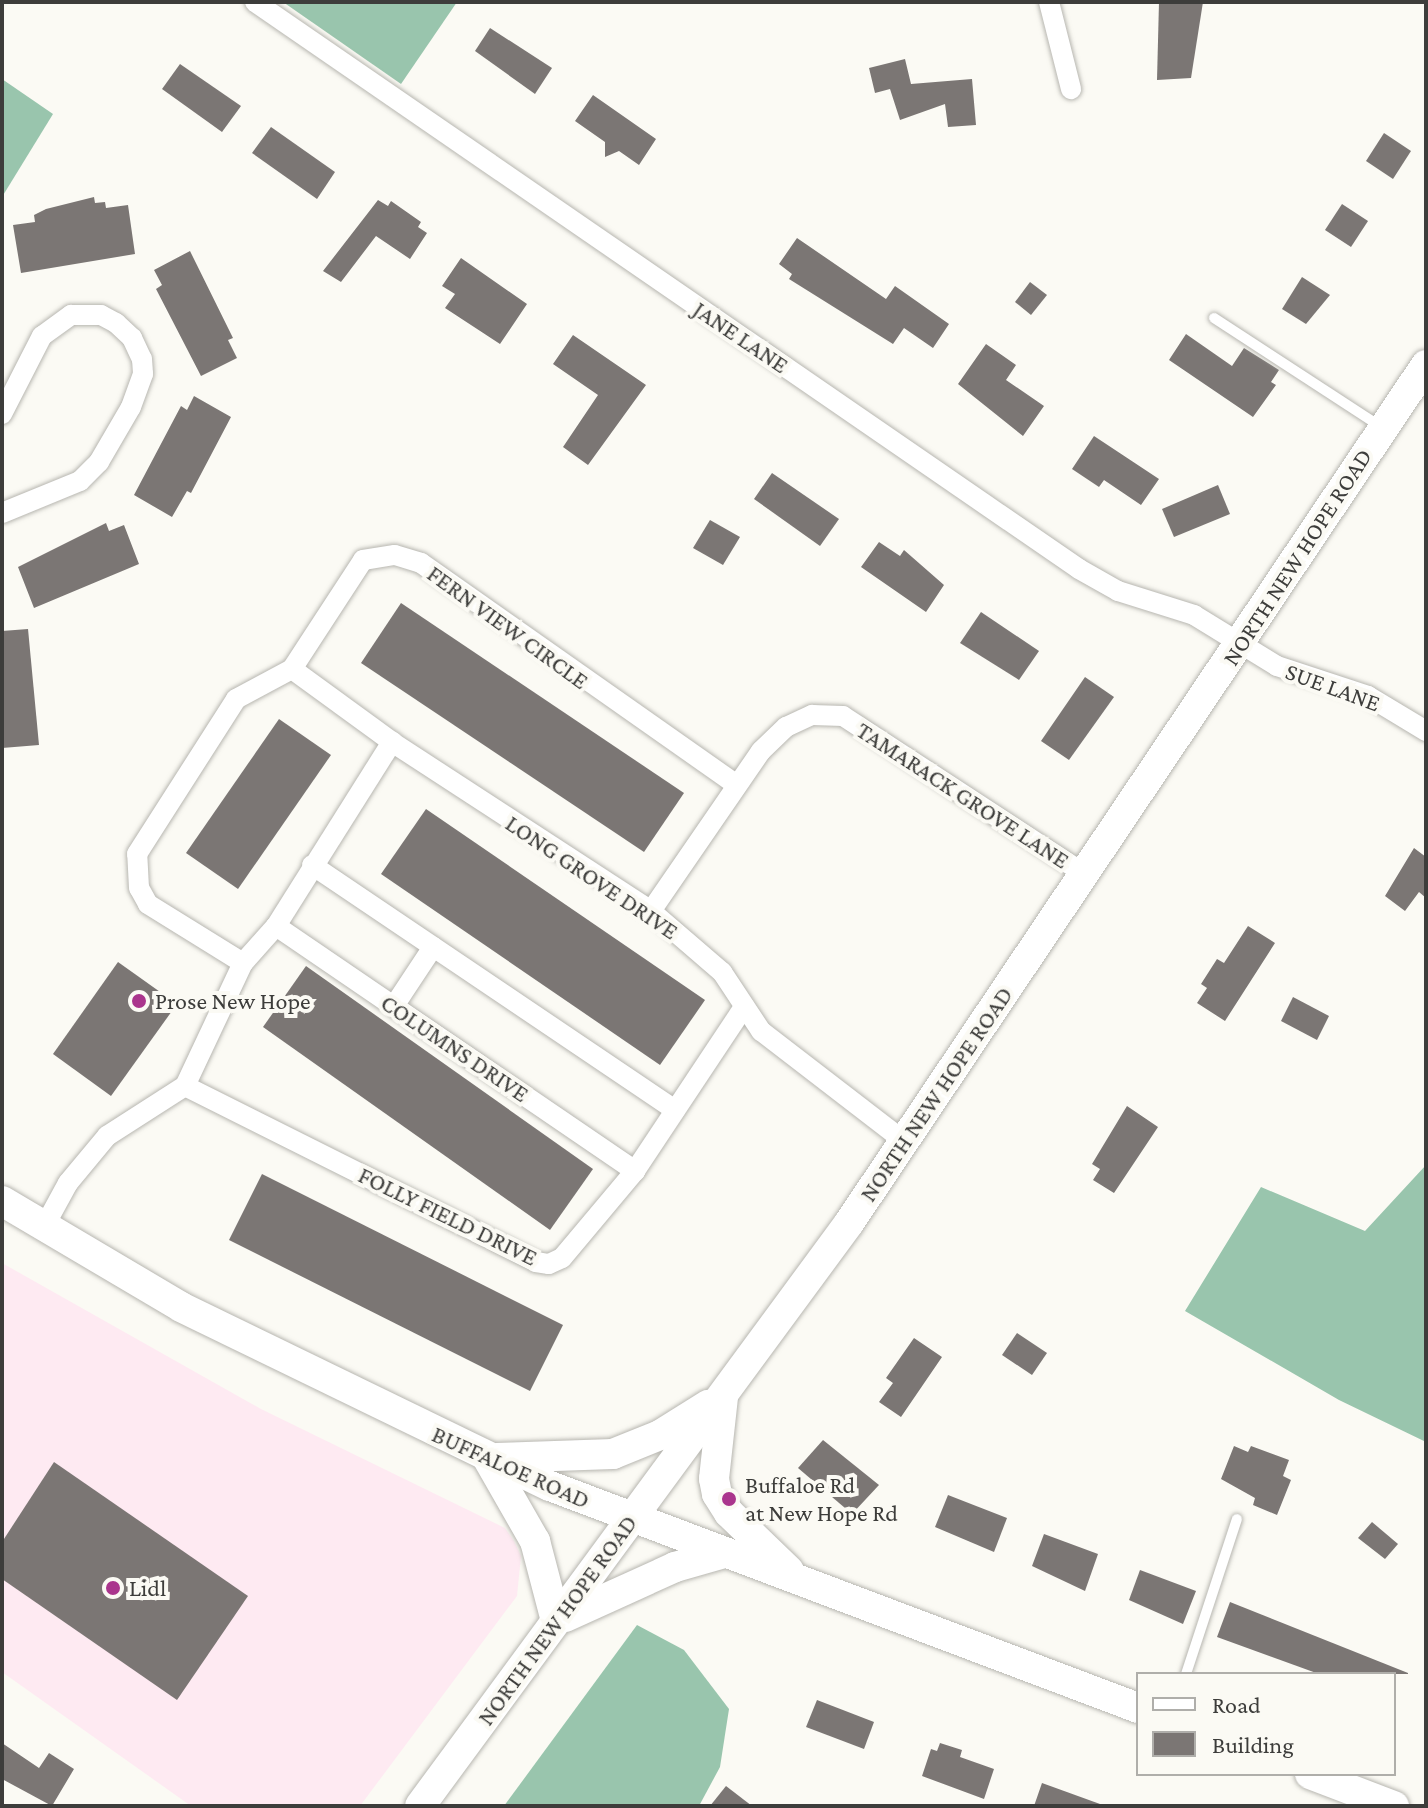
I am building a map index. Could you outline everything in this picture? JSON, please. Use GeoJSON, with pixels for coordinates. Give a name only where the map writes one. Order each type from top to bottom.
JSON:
{"type":"FeatureCollection","features":[{"type":"Feature","properties":{"kind":"main road","name":"NORTH NEW HOPE ROAD"},"geometry":{"type":"LineString","coordinates":[[420,1806],[724,1395],[904,1141],[1426,365]]}},
{"type":"Feature","properties":{"kind":"main road","name":"BUFFALOE ROAD"},"geometry":{"type":"LineString","coordinates":[[2,1201],[181,1307],[487,1458],[724,1553],[1136,1707]]}},
{"type":"Feature","properties":{"kind":"main road"},"geometry":{"type":"LineString","coordinates":[[724,1395],[660,1435],[613,1454],[487,1458],[535,1541],[556,1621],[675,1567],[724,1553]]}},
{"type":"Feature","properties":{"kind":"main road"},"geometry":{"type":"LineString","coordinates":[[724,1395],[714,1479],[717,1494],[729,1513],[799,1581]]}},
{"type":"Feature","properties":{"kind":"main road"},"geometry":{"type":"LineString","coordinates":[[1315,1776],[1394,1806]]}},
{"type":"Feature","properties":{"kind":"street","name":"JANE LANE"},"geometry":{"type":"LineString","coordinates":[[255,2],[1079,569],[1118,591],[1194,615],[1240,645]]}},
{"type":"Feature","properties":{"kind":"street"},"geometry":{"type":"LineString","coordinates":[[1049,2],[1071,89]]}},
{"type":"Feature","properties":{"kind":"street"},"geometry":{"type":"LineString","coordinates":[[2,414],[42,336],[71,315],[101,315],[116,323],[132,338],[142,359],[143,374],[131,407],[99,462],[80,481],[2,513]]}},
{"type":"Feature","properties":{"kind":"street","name":"FERN VIEW CIRCLE"},"geometry":{"type":"LineString","coordinates":[[243,963],[148,904],[139,888],[137,854],[236,699],[292,669],[363,560],[395,555],[421,563],[737,785]]}},
{"type":"Feature","properties":{"kind":"street","name":"SUE LANE"},"geometry":{"type":"LineString","coordinates":[[1240,645],[1305,678],[1368,696],[1426,731]]}},
{"type":"Feature","properties":{"kind":"street","name":"LONG GROVE DRIVE"},"geometry":{"type":"LineString","coordinates":[[292,669],[392,742],[651,911],[722,972],[744,1007],[781,1049],[904,1141]]}},
{"type":"Feature","properties":{"kind":"street","name":"TAMARACK GROVE LANE"},"geometry":{"type":"LineString","coordinates":[[651,911],[737,785],[786,727],[812,715],[843,716],[1084,874]]}},
{"type":"Feature","properties":{"kind":"street"},"geometry":{"type":"LineString","coordinates":[[44,1227],[68,1183],[107,1136],[185,1086],[243,963],[276,926],[392,742]]}},
{"type":"Feature","properties":{"kind":"street"},"geometry":{"type":"LineString","coordinates":[[312,865],[675,1110]]}},
{"type":"Feature","properties":{"kind":"street","name":"COLUMNS DRIVE"},"geometry":{"type":"LineString","coordinates":[[276,926],[635,1171]]}},
{"type":"Feature","properties":{"kind":"street"},"geometry":{"type":"LineString","coordinates":[[394,1006],[433,947]]}},
{"type":"Feature","properties":{"kind":"street","name":"FOLLY FIELD DRIVE"},"geometry":{"type":"LineString","coordinates":[[185,1086],[536,1262],[549,1264],[562,1258],[635,1171],[744,1007]]}},
{"type":"Feature","properties":{"kind":"lane"},"geometry":{"type":"LineString","coordinates":[[1214,318],[1383,428]]}},
{"type":"Feature","properties":{"kind":"lane"},"geometry":{"type":"LineString","coordinates":[[1187,1672],[1237,1519]]}},
{"type":"Feature","properties":{"kind":"shaded area"},"geometry":{"type":"Polygon","coordinates":[[[2,1263],[261,1409],[505,1528],[514,1541],[521,1556],[517,1596],[360,1806],[191,1806],[2,1672],[2,1263]]]}},
{"type":"Feature","properties":{"kind":"green space"},"geometry":{"type":"Polygon","coordinates":[[[283,2],[457,2],[401,84],[283,2]]]}},
{"type":"Feature","properties":{"kind":"green space"},"geometry":{"type":"Polygon","coordinates":[[[2,79],[53,114],[2,197],[2,79]]]}},
{"type":"Feature","properties":{"kind":"green space"},"geometry":{"type":"Polygon","coordinates":[[[1426,1165],[1426,1442],[1339,1400],[1185,1311],[1261,1187],[1365,1231],[1426,1165]]]}},
{"type":"Feature","properties":{"kind":"green space"},"geometry":{"type":"Polygon","coordinates":[[[637,1625],[684,1650],[729,1709],[720,1767],[699,1806],[504,1806],[637,1625]]]}},
{"type":"Feature","properties":{"kind":"building"},"geometry":{"type":"Polygon","coordinates":[[[1159,2],[1203,2],[1191,78],[1157,80],[1159,2]]]}},
{"type":"Feature","properties":{"kind":"building"},"geometry":{"type":"Polygon","coordinates":[[[490,28],[552,68],[535,94],[475,51],[490,28]]]}},
{"type":"Feature","properties":{"kind":"building"},"geometry":{"type":"Polygon","coordinates":[[[905,59],[911,84],[972,79],[976,125],[948,127],[945,104],[900,120],[890,89],[875,93],[869,68],[905,59]]]}},
{"type":"Feature","properties":{"kind":"building"},"geometry":{"type":"Polygon","coordinates":[[[180,64],[241,106],[222,132],[162,89],[180,64]]]}},
{"type":"Feature","properties":{"kind":"building"},"geometry":{"type":"Polygon","coordinates":[[[593,95],[656,139],[639,165],[619,151],[605,157],[605,142],[575,121],[593,95]]]}},
{"type":"Feature","properties":{"kind":"building"},"geometry":{"type":"Polygon","coordinates":[[[271,127],[335,172],[317,199],[252,153],[271,127]]]}},
{"type":"Feature","properties":{"kind":"building"},"geometry":{"type":"Polygon","coordinates":[[[1384,133],[1411,151],[1393,179],[1366,161],[1384,133]]]}},
{"type":"Feature","properties":{"kind":"building"},"geometry":{"type":"Polygon","coordinates":[[[94,197],[95,203],[105,202],[106,208],[128,205],[135,254],[21,273],[13,225],[35,222],[34,215],[46,209],[94,197]]]}},
{"type":"Feature","properties":{"kind":"building"},"geometry":{"type":"Polygon","coordinates":[[[378,200],[388,206],[391,201],[421,222],[418,227],[427,233],[410,259],[376,236],[341,282],[323,271],[378,200]]]}},
{"type":"Feature","properties":{"kind":"building"},"geometry":{"type":"Polygon","coordinates":[[[1342,204],[1368,221],[1351,247],[1325,230],[1342,204]]]}},
{"type":"Feature","properties":{"kind":"building"},"geometry":{"type":"Polygon","coordinates":[[[797,238],[886,299],[895,286],[949,324],[933,348],[904,328],[893,344],[789,279],[792,274],[779,264],[797,238]]]}},
{"type":"Feature","properties":{"kind":"building"},"geometry":{"type":"Polygon","coordinates":[[[190,251],[233,338],[228,340],[237,358],[201,376],[156,289],[162,285],[154,270],[190,251]]]}},
{"type":"Feature","properties":{"kind":"building"},"geometry":{"type":"Polygon","coordinates":[[[461,258],[527,304],[500,344],[445,308],[455,294],[442,286],[461,258]]]}},
{"type":"Feature","properties":{"kind":"building"},"geometry":{"type":"Polygon","coordinates":[[[1302,277],[1330,295],[1306,324],[1282,309],[1302,277]]]}},
{"type":"Feature","properties":{"kind":"building"},"geometry":{"type":"Polygon","coordinates":[[[1030,282],[1047,295],[1031,315],[1015,302],[1030,282]]]}},
{"type":"Feature","properties":{"kind":"building"},"geometry":{"type":"Polygon","coordinates":[[[1186,334],[1232,366],[1244,348],[1279,370],[1271,382],[1276,385],[1253,417],[1169,360],[1186,334]]]}},
{"type":"Feature","properties":{"kind":"building"},"geometry":{"type":"Polygon","coordinates":[[[573,335],[646,385],[588,465],[563,447],[598,395],[553,364],[573,335]]]}},
{"type":"Feature","properties":{"kind":"building"},"geometry":{"type":"Polygon","coordinates":[[[986,344],[1016,365],[1006,380],[1044,406],[1023,436],[958,384],[986,344]]]}},
{"type":"Feature","properties":{"kind":"building"},"geometry":{"type":"Polygon","coordinates":[[[194,396],[231,417],[191,493],[187,491],[172,517],[134,495],[181,406],[187,410],[194,396]]]}},
{"type":"Feature","properties":{"kind":"building"},"geometry":{"type":"Polygon","coordinates":[[[1094,436],[1159,479],[1141,505],[1104,480],[1099,487],[1072,469],[1094,436]]]}},
{"type":"Feature","properties":{"kind":"building"},"geometry":{"type":"Polygon","coordinates":[[[772,473],[839,519],[820,546],[754,499],[772,473]]]}},
{"type":"Feature","properties":{"kind":"building"},"geometry":{"type":"Polygon","coordinates":[[[1218,485],[1230,514],[1174,537],[1162,509],[1218,485]]]}},
{"type":"Feature","properties":{"kind":"building"},"geometry":{"type":"Polygon","coordinates":[[[710,520],[740,537],[723,565],[693,548],[710,520]]]}},
{"type":"Feature","properties":{"kind":"building"},"geometry":{"type":"Polygon","coordinates":[[[106,523],[109,531],[124,525],[139,564],[34,608],[18,567],[106,523]]]}},
{"type":"Feature","properties":{"kind":"building"},"geometry":{"type":"Polygon","coordinates":[[[879,542],[900,556],[904,550],[944,585],[926,612],[861,567],[879,542]]]}},
{"type":"Feature","properties":{"kind":"building"},"geometry":{"type":"Polygon","coordinates":[[[401,603],[684,793],[644,852],[361,663],[401,603]]]}},
{"type":"Feature","properties":{"kind":"building"},"geometry":{"type":"Polygon","coordinates":[[[981,612],[1039,651],[1019,680],[960,643],[981,612]]]}},
{"type":"Feature","properties":{"kind":"building"},"geometry":{"type":"Polygon","coordinates":[[[28,629],[39,745],[2,748],[2,631],[28,629]]]}},
{"type":"Feature","properties":{"kind":"building"},"geometry":{"type":"Polygon","coordinates":[[[1085,677],[1114,697],[1069,760],[1041,741],[1085,677]]]}},
{"type":"Feature","properties":{"kind":"building"},"geometry":{"type":"Polygon","coordinates":[[[279,719],[331,755],[238,889],[186,853],[279,719]]]}},
{"type":"Feature","properties":{"kind":"building"},"geometry":{"type":"Polygon","coordinates":[[[426,809],[705,1000],[660,1065],[381,874],[426,809]]]}},
{"type":"Feature","properties":{"kind":"building"},"geometry":{"type":"Polygon","coordinates":[[[1414,848],[1426,857],[1426,898],[1419,892],[1405,911],[1385,896],[1414,848]]]}},
{"type":"Feature","properties":{"kind":"building"},"geometry":{"type":"Polygon","coordinates":[[[1248,926],[1275,943],[1225,1021],[1197,1003],[1207,988],[1201,984],[1217,959],[1224,963],[1248,926]]]}},
{"type":"Feature","properties":{"kind":"building"},"geometry":{"type":"Polygon","coordinates":[[[118,962],[177,1004],[111,1096],[53,1054],[118,962]]]}},
{"type":"Feature","properties":{"kind":"building"},"geometry":{"type":"Polygon","coordinates":[[[306,966],[593,1169],[550,1230],[263,1027],[306,966]]]}},
{"type":"Feature","properties":{"kind":"building"},"geometry":{"type":"Polygon","coordinates":[[[1293,997],[1329,1016],[1317,1040],[1281,1021],[1293,997]]]}},
{"type":"Feature","properties":{"kind":"building"},"geometry":{"type":"Polygon","coordinates":[[[1127,1106],[1158,1127],[1114,1193],[1093,1180],[1100,1169],[1092,1164],[1127,1106]]]}},
{"type":"Feature","properties":{"kind":"building"},"geometry":{"type":"Polygon","coordinates":[[[262,1174],[563,1325],[530,1391],[229,1240],[262,1174]]]}},
{"type":"Feature","properties":{"kind":"building"},"geometry":{"type":"Polygon","coordinates":[[[1017,1333],[1047,1353],[1032,1375],[1002,1355],[1017,1333]]]}},
{"type":"Feature","properties":{"kind":"building"},"geometry":{"type":"Polygon","coordinates":[[[914,1338],[942,1357],[901,1417],[879,1402],[893,1383],[886,1378],[914,1338]]]}},
{"type":"Feature","properties":{"kind":"building"},"geometry":{"type":"Polygon","coordinates":[[[823,1440],[879,1485],[852,1514],[798,1468],[823,1440]]]}},
{"type":"Feature","properties":{"kind":"building"},"geometry":{"type":"Polygon","coordinates":[[[1234,1446],[1248,1452],[1251,1446],[1289,1460],[1283,1476],[1291,1480],[1277,1515],[1253,1505],[1255,1498],[1221,1479],[1234,1446]]]}},
{"type":"Feature","properties":{"kind":"building"},"geometry":{"type":"Polygon","coordinates":[[[54,1462],[248,1596],[177,1700],[2,1579],[2,1542],[54,1462]]]}},
{"type":"Feature","properties":{"kind":"building"},"geometry":{"type":"Polygon","coordinates":[[[948,1495],[1007,1518],[994,1552],[935,1527],[948,1495]]]}},
{"type":"Feature","properties":{"kind":"building"},"geometry":{"type":"Polygon","coordinates":[[[1372,1522],[1398,1544],[1385,1559],[1358,1538],[1372,1522]]]}},
{"type":"Feature","properties":{"kind":"building"},"geometry":{"type":"Polygon","coordinates":[[[1044,1534],[1098,1554],[1085,1591],[1032,1566],[1044,1534]]]}},
{"type":"Feature","properties":{"kind":"building"},"geometry":{"type":"Polygon","coordinates":[[[1140,1570],[1196,1591],[1183,1624],[1129,1600],[1140,1570]]]}},
{"type":"Feature","properties":{"kind":"building"},"geometry":{"type":"Polygon","coordinates":[[[1230,1602],[1408,1674],[1313,1672],[1217,1637],[1230,1602]]]}},
{"type":"Feature","properties":{"kind":"building"},"geometry":{"type":"Polygon","coordinates":[[[817,1700],[874,1722],[864,1749],[806,1727],[817,1700]]]}},
{"type":"Feature","properties":{"kind":"building"},"geometry":{"type":"Polygon","coordinates":[[[2,1743],[39,1768],[49,1753],[74,1769],[52,1806],[2,1779],[2,1743]]]}},
{"type":"Feature","properties":{"kind":"building"},"geometry":{"type":"Polygon","coordinates":[[[940,1743],[962,1750],[960,1757],[994,1769],[984,1799],[922,1776],[931,1749],[937,1751],[940,1743]]]}},
{"type":"Feature","properties":{"kind":"building"},"geometry":{"type":"Polygon","coordinates":[[[1042,1783],[1100,1804],[1100,1806],[1034,1806],[1042,1783]]]}},
{"type":"Feature","properties":{"kind":"building"},"geometry":{"type":"Polygon","coordinates":[[[726,1786],[752,1806],[710,1806],[726,1786]]]}},
{"type":"Feature","properties":{"kind":"place","name":"Prose New Hope"},"geometry":{"type":"Point","coordinates":[139,1001]}},
{"type":"Feature","properties":{"kind":"place","name":"Buffaloe Rd at New Hope Rd"},"geometry":{"type":"Point","coordinates":[729,1499]}},
{"type":"Feature","properties":{"kind":"place","name":"Lidl"},"geometry":{"type":"Point","coordinates":[113,1588]}}]}
